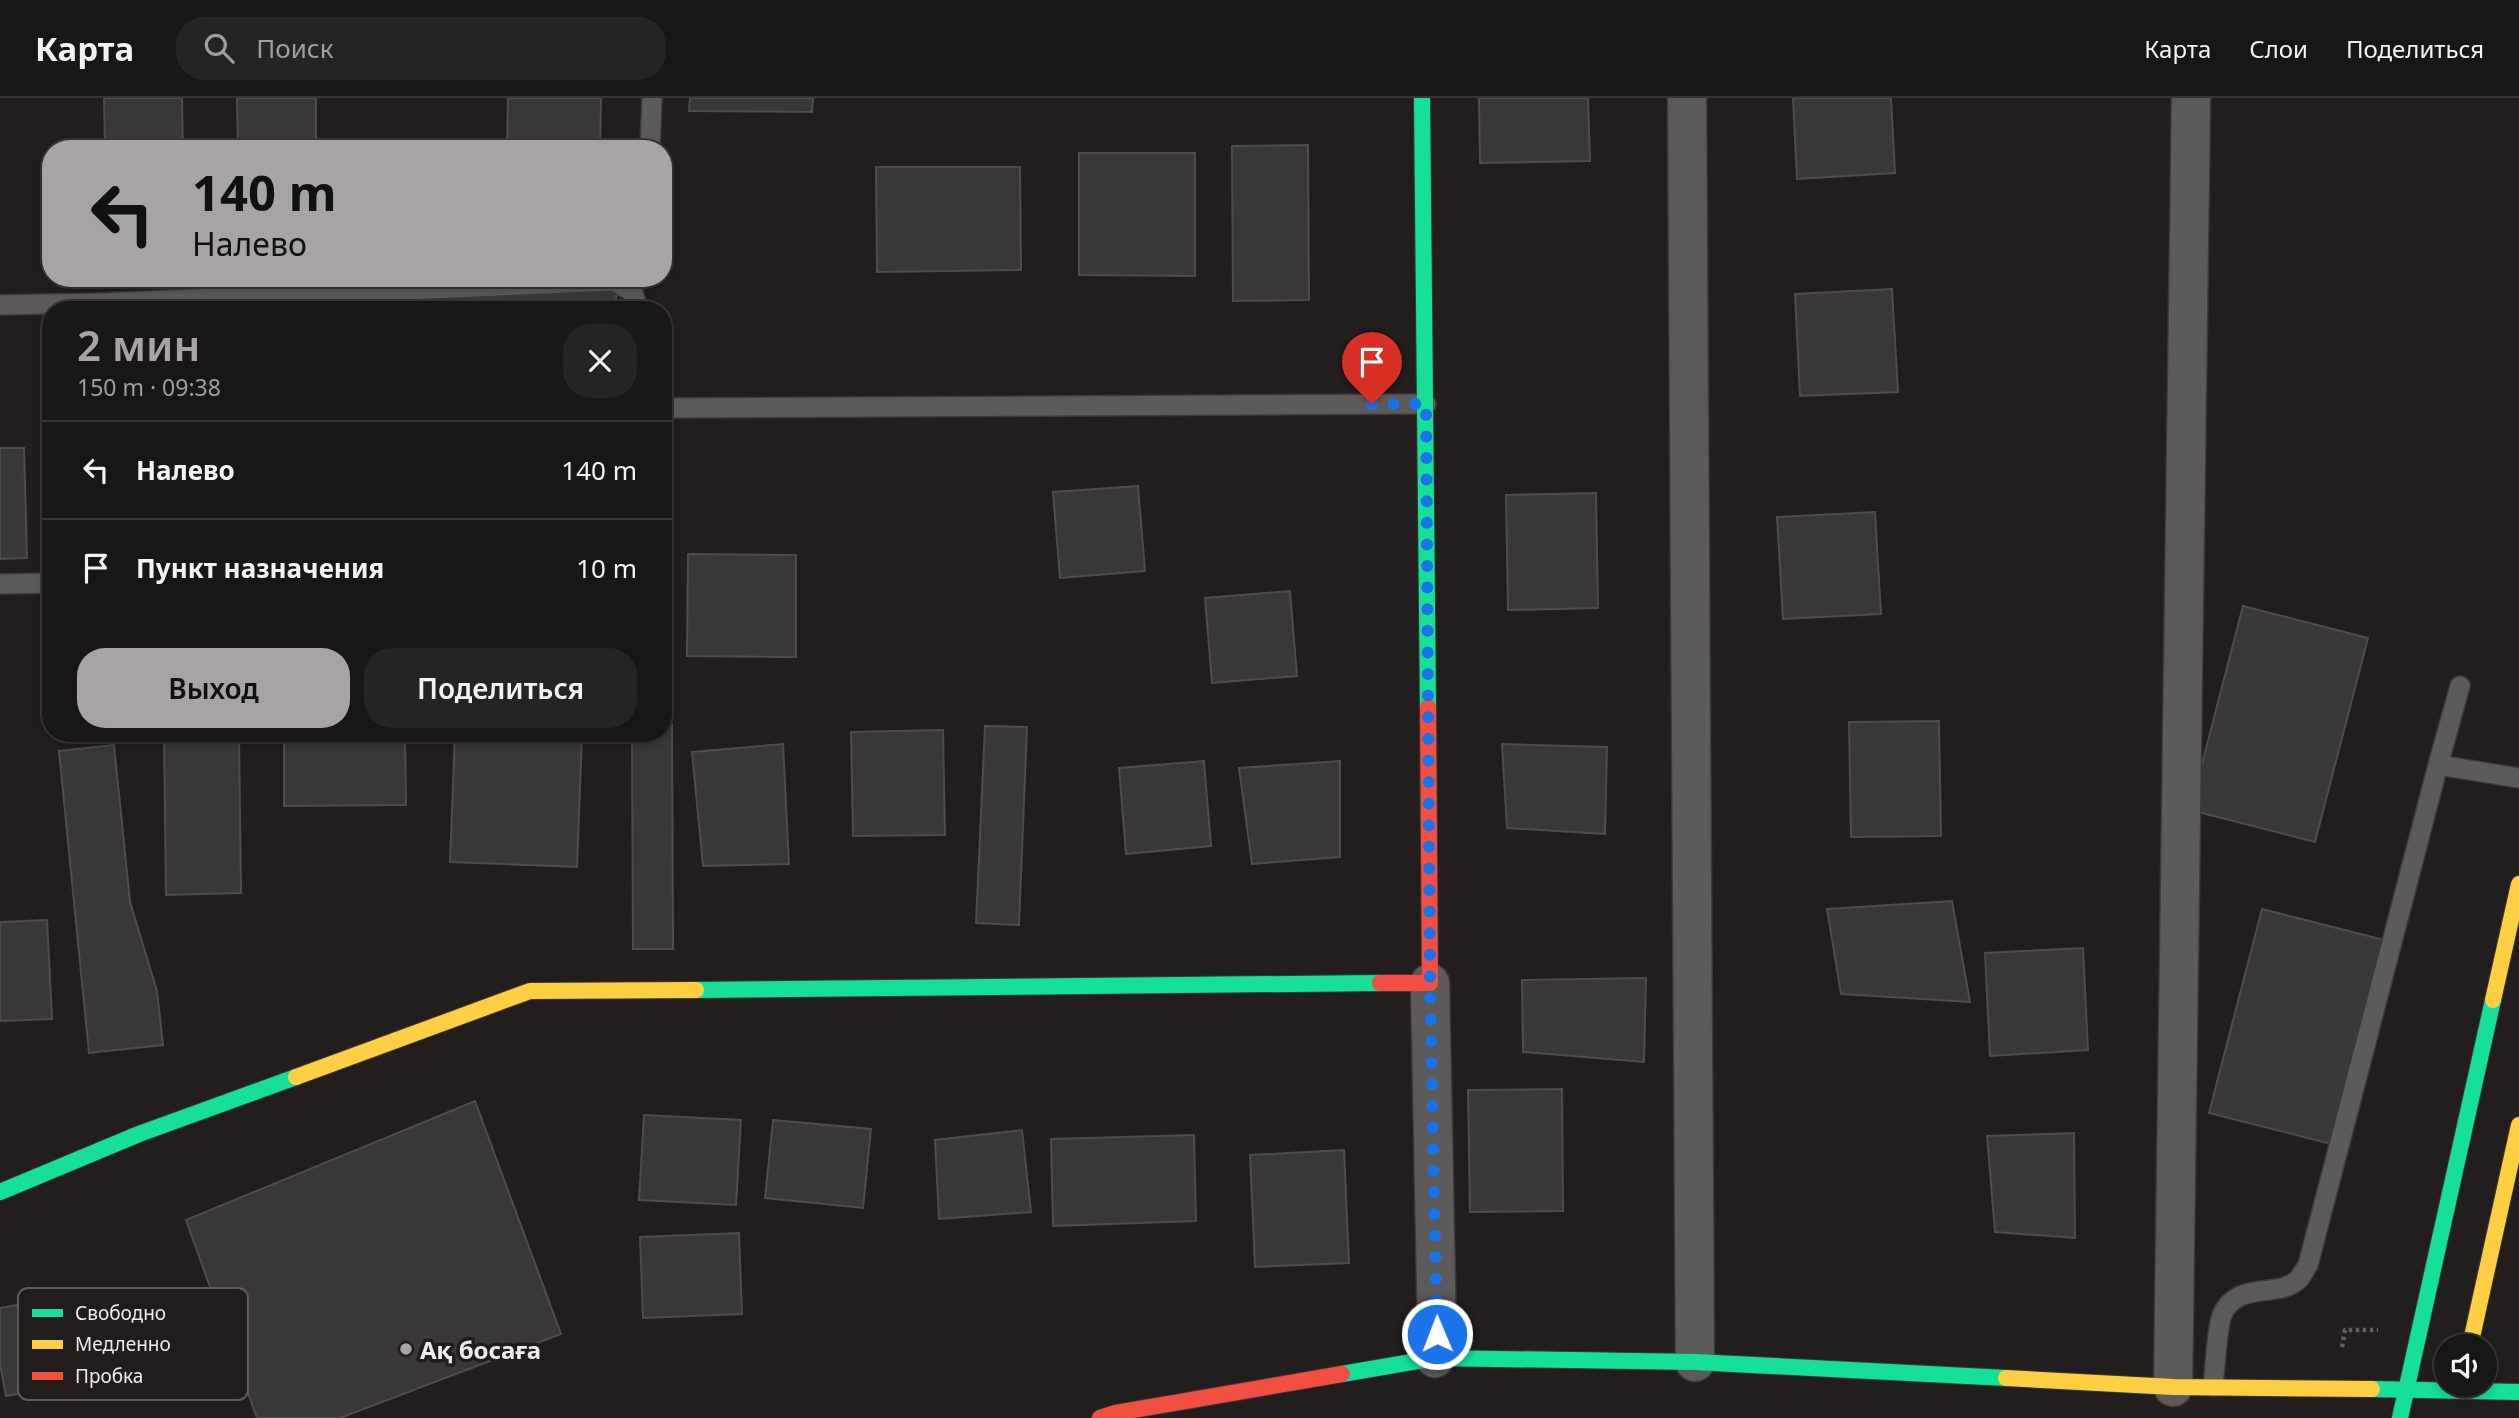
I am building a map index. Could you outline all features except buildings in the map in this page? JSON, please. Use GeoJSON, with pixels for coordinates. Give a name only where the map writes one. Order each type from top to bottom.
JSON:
{"type":"FeatureCollection","features":[{"type":"Feature","properties":{"kind":"street"},"geometry":{"type":"LineString","coordinates":[[1422,98],[1430,983],[1437,1334],[1435,1358]]}},
{"type":"Feature","properties":{"kind":"street"},"geometry":{"type":"LineString","coordinates":[[1687,98],[1695,1362]]}},
{"type":"Feature","properties":{"kind":"street"},"geometry":{"type":"LineString","coordinates":[[2173,1387],[2191,98]]}},
{"type":"Feature","properties":{"kind":"street"},"geometry":{"type":"LineString","coordinates":[[2400,1418],[2519,884]]}},
{"type":"Feature","properties":{"kind":"street"},"geometry":{"type":"LineString","coordinates":[[0,1192],[139,1134],[530,991],[1430,983]]}},
{"type":"Feature","properties":{"kind":"street"},"geometry":{"type":"LineString","coordinates":[[2473,1334],[2519,1125]]}},
{"type":"Feature","properties":{"kind":"street"},"geometry":{"type":"LineString","coordinates":[[1111,1416],[1435,1358],[1695,1362],[2173,1387],[2213,1385],[2434,1392]]}},
{"type":"Feature","properties":{"kind":"street"},"geometry":{"type":"LineString","coordinates":[[2497,1393],[2519,1392]]}},
{"type":"Feature","properties":{"kind":"lane"},"geometry":{"type":"LineString","coordinates":[[650,140],[652,98]]}},
{"type":"Feature","properties":{"kind":"lane"},"geometry":{"type":"LineString","coordinates":[[219,301],[495,287]]}},
{"type":"Feature","properties":{"kind":"lane"},"geometry":{"type":"LineString","coordinates":[[624,287],[633,292],[636,301]]}},
{"type":"Feature","properties":{"kind":"lane"},"geometry":{"type":"LineString","coordinates":[[0,305],[42,306]]}},
{"type":"Feature","properties":{"kind":"lane"},"geometry":{"type":"LineString","coordinates":[[672,408],[1426,404]]}},
{"type":"Feature","properties":{"kind":"lane"},"geometry":{"type":"LineString","coordinates":[[0,584],[42,583]]}},
{"type":"Feature","properties":{"kind":"lane"},"geometry":{"type":"LineString","coordinates":[[2213,1385],[2222,1314],[2234,1300],[2252,1291],[2286,1287],[2299,1279],[2308,1265],[2460,686]]}},
{"type":"Feature","properties":{"kind":"lane"},"geometry":{"type":"LineString","coordinates":[[2438,765],[2519,778]]}},
{"type":"Feature","properties":{"kind":"traffic: fast"},"geometry":{"type":"LineString","coordinates":[[1422,98],[1428,707]]}},
{"type":"Feature","properties":{"kind":"traffic: fast"},"geometry":{"type":"LineString","coordinates":[[696,990],[1380,983]]}},
{"type":"Feature","properties":{"kind":"traffic: fast"},"geometry":{"type":"LineString","coordinates":[[2400,1418],[2493,1000]]}},
{"type":"Feature","properties":{"kind":"traffic: fast"},"geometry":{"type":"LineString","coordinates":[[0,1192],[139,1134],[296,1077]]}},
{"type":"Feature","properties":{"kind":"traffic: fast"},"geometry":{"type":"LineString","coordinates":[[1342,1374],[1435,1358],[1695,1362],[2006,1378]]}},
{"type":"Feature","properties":{"kind":"traffic: fast"},"geometry":{"type":"LineString","coordinates":[[2372,1389],[2519,1392]]}},
{"type":"Feature","properties":{"kind":"traffic: slow"},"geometry":{"type":"LineString","coordinates":[[2493,1000],[2519,884]]}},
{"type":"Feature","properties":{"kind":"traffic: slow"},"geometry":{"type":"LineString","coordinates":[[296,1077],[530,991],[696,990]]}},
{"type":"Feature","properties":{"kind":"traffic: slow"},"geometry":{"type":"LineString","coordinates":[[2473,1334],[2519,1125]]}},
{"type":"Feature","properties":{"kind":"traffic: slow"},"geometry":{"type":"LineString","coordinates":[[2006,1378],[2173,1387],[2372,1389]]}},
{"type":"Feature","properties":{"kind":"traffic: jam"},"geometry":{"type":"LineString","coordinates":[[1380,983],[1430,983],[1428,707]]}},
{"type":"Feature","properties":{"kind":"traffic: jam"},"geometry":{"type":"LineString","coordinates":[[1100,1418],[1342,1374]]}},
{"type":"Feature","properties":{"kind":"place","name":"Ақ босаға"},"geometry":{"type":"Point","coordinates":[406,1349]}},
{"type":"Feature","properties":{"kind":"route"},"geometry":{"type":"LineString","coordinates":[[1372,404],[1426,404],[1430,983],[1437,1334]]}}]}
